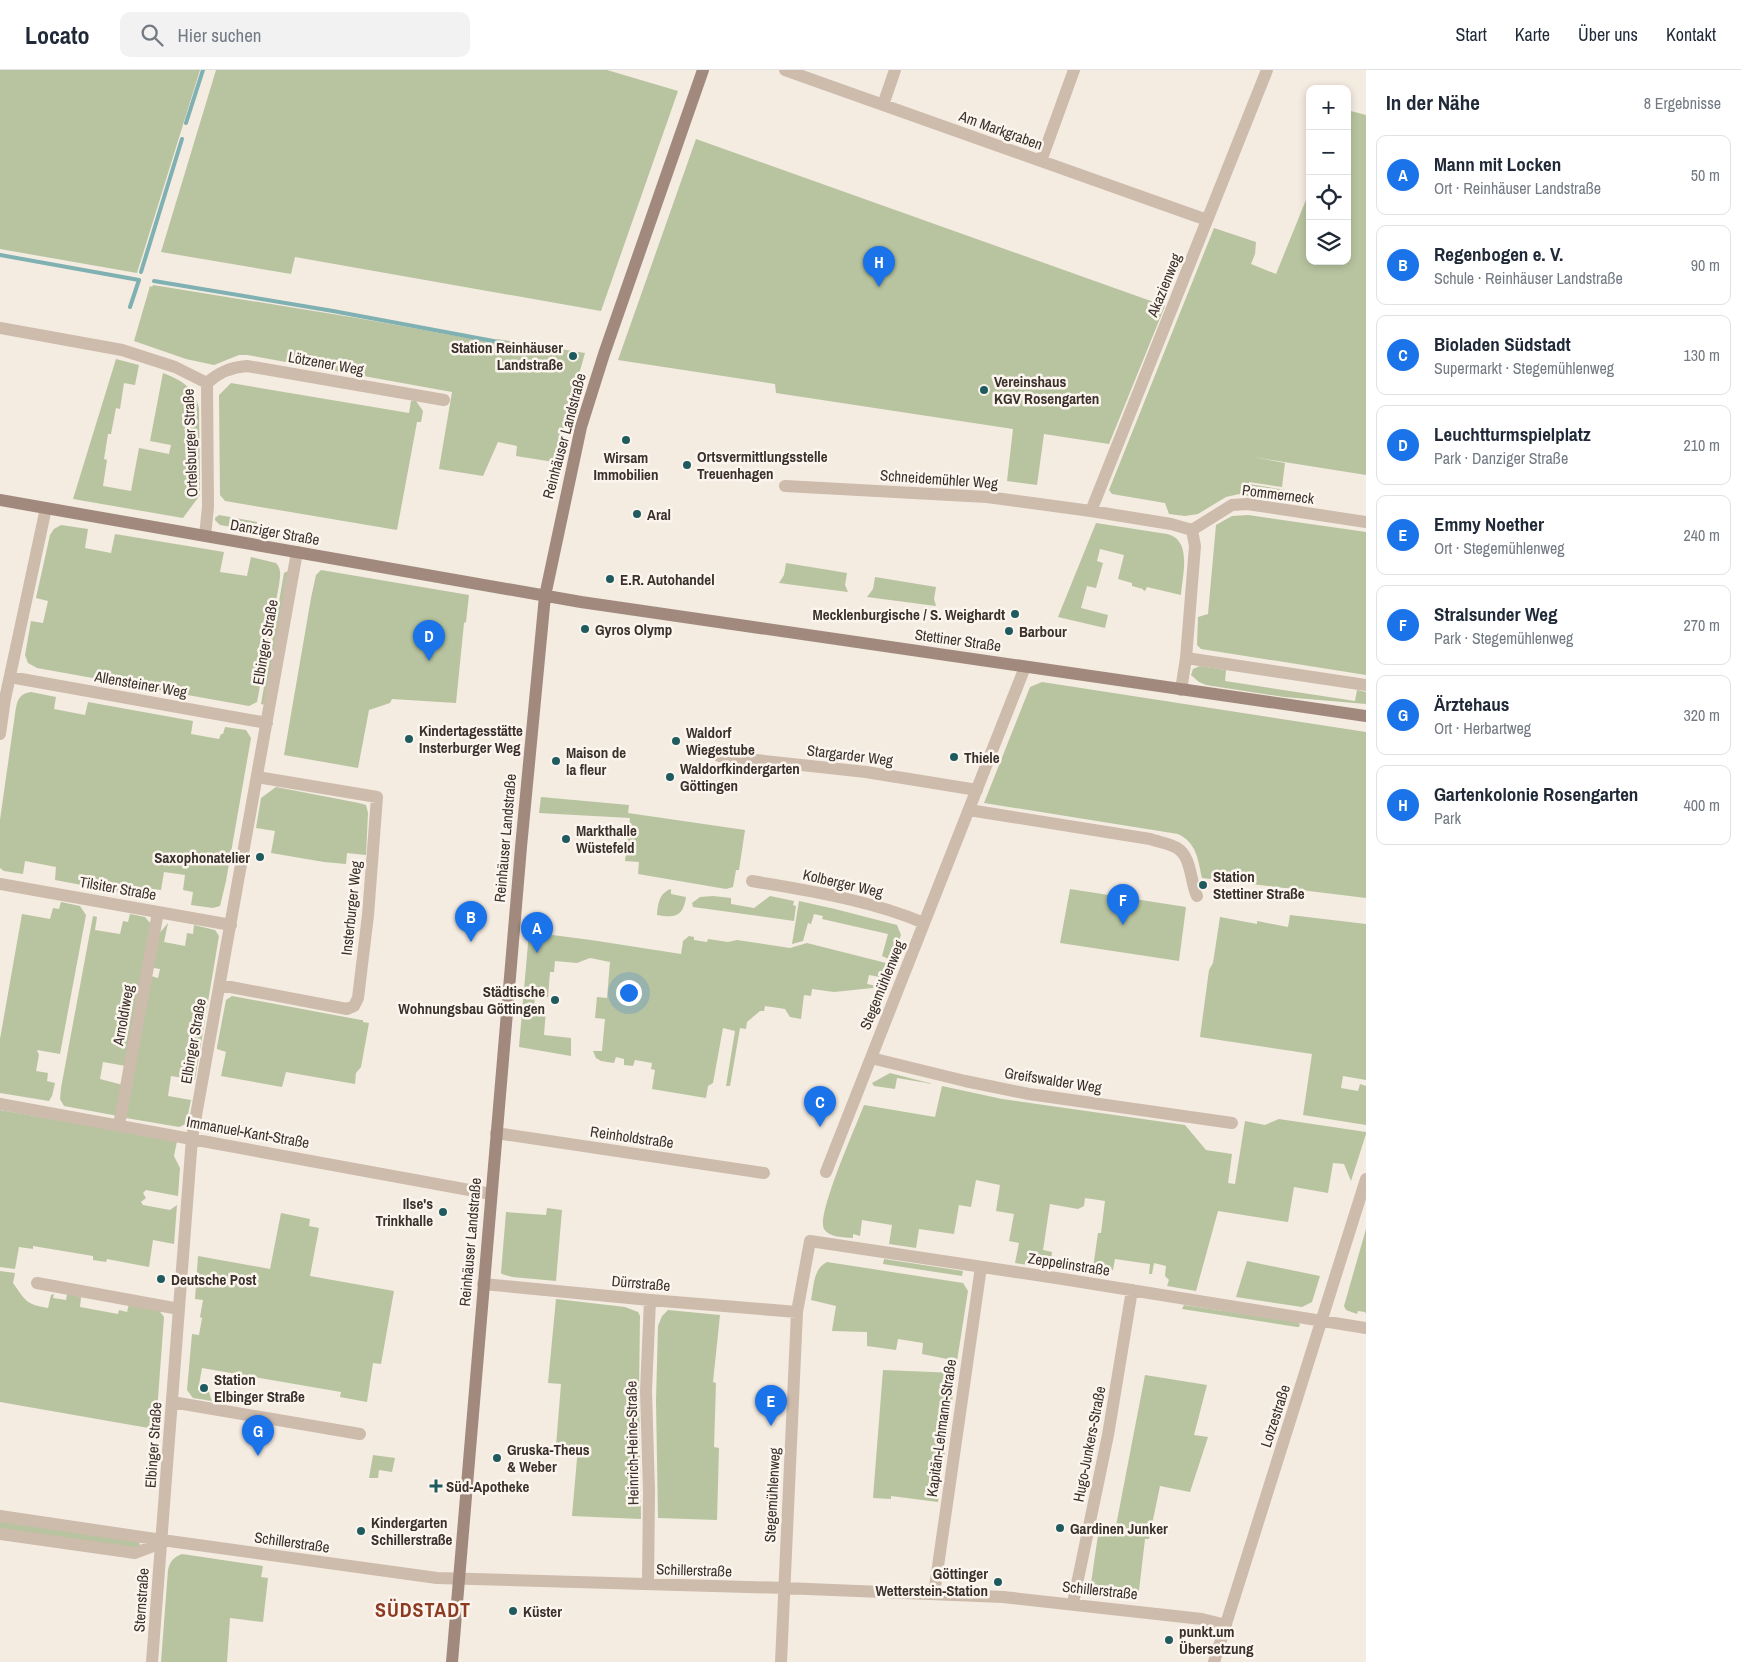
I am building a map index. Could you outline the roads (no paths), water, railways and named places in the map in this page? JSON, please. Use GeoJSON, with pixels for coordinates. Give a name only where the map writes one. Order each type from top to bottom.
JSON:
{"type":"FeatureCollection","features":[{"type":"Feature","properties":{"kind":"main road","name":"Reinhäuser Landstraße"},"geometry":{"type":"LineString","coordinates":[[452,1662],[490,1194],[545,596],[581,427],[604,354],[703,70]]}},
{"type":"Feature","properties":{"kind":"main road","name":"Danziger Straße"},"geometry":{"type":"LineString","coordinates":[[0,500],[545,596]]}},
{"type":"Feature","properties":{"kind":"main road","name":"Stettiner Straße"},"geometry":{"type":"LineString","coordinates":[[545,596],[1366,716]]}},
{"type":"Feature","properties":{"kind":"street","name":"Am Markgraben"},"geometry":{"type":"LineString","coordinates":[[785,70],[1207,220]]}},
{"type":"Feature","properties":{"kind":"street"},"geometry":{"type":"LineString","coordinates":[[883,105],[895,70]]}},
{"type":"Feature","properties":{"kind":"street"},"geometry":{"type":"LineString","coordinates":[[1041,161],[1074,70]]}},
{"type":"Feature","properties":{"kind":"street","name":"Akazienweg"},"geometry":{"type":"LineString","coordinates":[[1091,511],[1268,70]]}},
{"type":"Feature","properties":{"kind":"street","name":"Ortelsburger Straße"},"geometry":{"type":"LineString","coordinates":[[0,328],[122,350],[174,368],[207,383],[208,507],[205,536]]}},
{"type":"Feature","properties":{"kind":"street","name":"Lötzener Weg"},"geometry":{"type":"LineString","coordinates":[[207,383],[225,370],[247,366],[444,400]]}},
{"type":"Feature","properties":{"kind":"street","name":"Schneidemühler Weg"},"geometry":{"type":"LineString","coordinates":[[785,486],[987,497],[1091,511]]}},
{"type":"Feature","properties":{"kind":"street","name":"Pommerneck"},"geometry":{"type":"LineString","coordinates":[[1192,530],[1232,505],[1246,504],[1366,522]]}},
{"type":"Feature","properties":{"kind":"street"},"geometry":{"type":"LineString","coordinates":[[0,734],[10,677],[46,508]]}},
{"type":"Feature","properties":{"kind":"street"},"geometry":{"type":"LineString","coordinates":[[1091,511],[1176,525],[1192,530],[1195,546],[1186,658],[1181,690]]}},
{"type":"Feature","properties":{"kind":"street","name":"Elbinger Straße"},"geometry":{"type":"LineString","coordinates":[[162,1540],[192,1138],[297,552]]}},
{"type":"Feature","properties":{"kind":"street"},"geometry":{"type":"LineString","coordinates":[[1186,658],[1366,685]]}},
{"type":"Feature","properties":{"kind":"street","name":"Stegemühlenweg"},"geometry":{"type":"LineString","coordinates":[[826,1172],[1026,666]]}},
{"type":"Feature","properties":{"kind":"street","name":"Allensteiner Weg"},"geometry":{"type":"LineString","coordinates":[[10,677],[267,723]]}},
{"type":"Feature","properties":{"kind":"street","name":"Stargarder Weg"},"geometry":{"type":"LineString","coordinates":[[718,756],[874,774],[977,790]]}},
{"type":"Feature","properties":{"kind":"street","name":"Insterburger Weg"},"geometry":{"type":"LineString","coordinates":[[220,985],[347,1008],[354,1006],[358,998],[368,915],[377,797],[257,777]]}},
{"type":"Feature","properties":{"kind":"street"},"geometry":{"type":"LineString","coordinates":[[969,810],[1150,839],[1178,848],[1186,856],[1197,896]]}},
{"type":"Feature","properties":{"kind":"street","name":"Kolberger Weg"},"geometry":{"type":"LineString","coordinates":[[752,881],[857,901],[906,915],[924,923]]}},
{"type":"Feature","properties":{"kind":"street","name":"Tilsiter Straße"},"geometry":{"type":"LineString","coordinates":[[0,884],[231,925]]}},
{"type":"Feature","properties":{"kind":"street","name":"Arnoldiweg"},"geometry":{"type":"LineString","coordinates":[[119,1125],[158,912]]}},
{"type":"Feature","properties":{"kind":"street","name":"Greifswalder Weg"},"geometry":{"type":"LineString","coordinates":[[871,1058],[964,1081],[1028,1094],[1232,1123]]}},
{"type":"Feature","properties":{"kind":"street","name":"Immanuel-Kant-Straße"},"geometry":{"type":"LineString","coordinates":[[0,1104],[490,1194]]}},
{"type":"Feature","properties":{"kind":"street","name":"Reinholdstraße"},"geometry":{"type":"LineString","coordinates":[[496,1134],[764,1173]]}},
{"type":"Feature","properties":{"kind":"street","name":"Lotzestraße"},"geometry":{"type":"LineString","coordinates":[[1214,1662],[1366,1179]]}},
{"type":"Feature","properties":{"kind":"street","name":"Stegemühlenweg"},"geometry":{"type":"LineString","coordinates":[[781,1662],[797,1312],[810,1241]]}},
{"type":"Feature","properties":{"kind":"street","name":"Zeppelinstraße"},"geometry":{"type":"LineString","coordinates":[[810,1241],[1366,1328]]}},
{"type":"Feature","properties":{"kind":"street","name":"Kapitän-Lehmann-Straße"},"geometry":{"type":"LineString","coordinates":[[934,1594],[980,1267]]}},
{"type":"Feature","properties":{"kind":"street"},"geometry":{"type":"LineString","coordinates":[[37,1283],[179,1309]]}},
{"type":"Feature","properties":{"kind":"street","name":"Dürrstraße"},"geometry":{"type":"LineString","coordinates":[[483,1284],[797,1312]]}},
{"type":"Feature","properties":{"kind":"street","name":"Hugo-Junkers-Straße"},"geometry":{"type":"LineString","coordinates":[[1073,1604],[1108,1436],[1132,1290]]}},
{"type":"Feature","properties":{"kind":"street","name":"Heinrich-Heine-Straße"},"geometry":{"type":"LineString","coordinates":[[648,1584],[649,1492],[646,1391],[650,1300]]}},
{"type":"Feature","properties":{"kind":"street"},"geometry":{"type":"LineString","coordinates":[[172,1402],[360,1434]]}},
{"type":"Feature","properties":{"kind":"street","name":"Schillerstraße"},"geometry":{"type":"LineString","coordinates":[[0,1516],[458,1580],[784,1588],[1003,1597],[1202,1618],[1226,1625]]}},
{"type":"Feature","properties":{"kind":"street"},"geometry":{"type":"LineString","coordinates":[[0,1534],[136,1553],[162,1540]]}},
{"type":"Feature","properties":{"kind":"street","name":"Sternstraße"},"geometry":{"type":"LineString","coordinates":[[152,1662],[162,1540]]}},
{"type":"Feature","properties":{"kind":"waterway"},"geometry":{"type":"LineString","coordinates":[[186,123],[203,70]]}},
{"type":"Feature","properties":{"kind":"waterway"},"geometry":{"type":"LineString","coordinates":[[141,272],[182,139]]}},
{"type":"Feature","properties":{"kind":"waterway"},"geometry":{"type":"LineString","coordinates":[[0,255],[139,280],[130,307]]}},
{"type":"Feature","properties":{"kind":"waterway"},"geometry":{"type":"LineString","coordinates":[[154,281],[333,311],[504,343]]}},
{"type":"Feature","properties":{"kind":"place","name":"Gartenkolonie Rosengarten"},"geometry":{"type":"Point","coordinates":[879,287]}},
{"type":"Feature","properties":{"kind":"place","name":"Station Reinhäuser Landstraße"},"geometry":{"type":"Point","coordinates":[573,356]}},
{"type":"Feature","properties":{"kind":"place","name":"Vereinshaus KGV Rosengarten"},"geometry":{"type":"Point","coordinates":[984,390]}},
{"type":"Feature","properties":{"kind":"place","name":"Wirsam Immobilien"},"geometry":{"type":"Point","coordinates":[626,440]}},
{"type":"Feature","properties":{"kind":"place","name":"Ortsvermittlungsstelle Treuenhagen"},"geometry":{"type":"Point","coordinates":[687,465]}},
{"type":"Feature","properties":{"kind":"place","name":"Aral"},"geometry":{"type":"Point","coordinates":[637,514]}},
{"type":"Feature","properties":{"kind":"place","name":"E.R. Autohandel"},"geometry":{"type":"Point","coordinates":[610,579]}},
{"type":"Feature","properties":{"kind":"place","name":"Mecklenburgische / S. Weighardt"},"geometry":{"type":"Point","coordinates":[1015,614]}},
{"type":"Feature","properties":{"kind":"place","name":"Gyros Olymp"},"geometry":{"type":"Point","coordinates":[585,629]}},
{"type":"Feature","properties":{"kind":"place","name":"Barbour"},"geometry":{"type":"Point","coordinates":[1009,631]}},
{"type":"Feature","properties":{"kind":"place","name":"Leuchtturmspielplatz"},"geometry":{"type":"Point","coordinates":[429,661]}},
{"type":"Feature","properties":{"kind":"place","name":"Kindertagesstätte Insterburger Weg"},"geometry":{"type":"Point","coordinates":[409,739]}},
{"type":"Feature","properties":{"kind":"place","name":"Waldorf Wiegestube"},"geometry":{"type":"Point","coordinates":[676,741]}},
{"type":"Feature","properties":{"kind":"place","name":"Thiele"},"geometry":{"type":"Point","coordinates":[954,757]}},
{"type":"Feature","properties":{"kind":"place","name":"Maison de la fleur"},"geometry":{"type":"Point","coordinates":[556,761]}},
{"type":"Feature","properties":{"kind":"place","name":"Waldorfkindergarten Göttingen"},"geometry":{"type":"Point","coordinates":[670,777]}},
{"type":"Feature","properties":{"kind":"place","name":"Markthalle Wüstefeld"},"geometry":{"type":"Point","coordinates":[566,839]}},
{"type":"Feature","properties":{"kind":"place","name":"Saxophonatelier"},"geometry":{"type":"Point","coordinates":[260,857]}},
{"type":"Feature","properties":{"kind":"place","name":"Station Stettiner Straße"},"geometry":{"type":"Point","coordinates":[1203,885]}},
{"type":"Feature","properties":{"kind":"place","name":"Stralsunder Weg"},"geometry":{"type":"Point","coordinates":[1123,925]}},
{"type":"Feature","properties":{"kind":"place","name":"Regenbogen e. V."},"geometry":{"type":"Point","coordinates":[471,942]}},
{"type":"Feature","properties":{"kind":"place","name":"Mann mit Locken"},"geometry":{"type":"Point","coordinates":[537,953]}},
{"type":"Feature","properties":{"kind":"place","name":"Städtische Wohnungsbau Göttingen"},"geometry":{"type":"Point","coordinates":[555,1000]}},
{"type":"Feature","properties":{"kind":"place","name":"Bioladen Südstadt"},"geometry":{"type":"Point","coordinates":[820,1127]}},
{"type":"Feature","properties":{"kind":"place","name":"Ilse's Trinkhalle"},"geometry":{"type":"Point","coordinates":[443,1212]}},
{"type":"Feature","properties":{"kind":"place","name":"Deutsche Post"},"geometry":{"type":"Point","coordinates":[161,1279]}},
{"type":"Feature","properties":{"kind":"place","name":"Station Elbinger Straße"},"geometry":{"type":"Point","coordinates":[204,1388]}},
{"type":"Feature","properties":{"kind":"place","name":"Emmy Noether"},"geometry":{"type":"Point","coordinates":[771,1426]}},
{"type":"Feature","properties":{"kind":"place","name":"Ärztehaus"},"geometry":{"type":"Point","coordinates":[258,1456]}},
{"type":"Feature","properties":{"kind":"place","name":"Gruska-Theus & Weber"},"geometry":{"type":"Point","coordinates":[497,1458]}},
{"type":"Feature","properties":{"kind":"place","name":"Süd-Apotheke"},"geometry":{"type":"Point","coordinates":[436,1486]}},
{"type":"Feature","properties":{"kind":"place","name":"Gardinen Junker"},"geometry":{"type":"Point","coordinates":[1060,1528]}},
{"type":"Feature","properties":{"kind":"place","name":"Kindergarten Schillerstraße"},"geometry":{"type":"Point","coordinates":[361,1531]}},
{"type":"Feature","properties":{"kind":"place","name":"Göttinger Wetterstein-Station"},"geometry":{"type":"Point","coordinates":[998,1582]}},
{"type":"Feature","properties":{"kind":"place","name":"Küster"},"geometry":{"type":"Point","coordinates":[513,1611]}},
{"type":"Feature","properties":{"kind":"place","name":"punkt.um Übersetzung"},"geometry":{"type":"Point","coordinates":[1169,1640]}},
{"type":"Feature","properties":{"kind":"district","name":"SÜDSTADT"},"geometry":{"type":"Point","coordinates":[423,1609]}}]}
